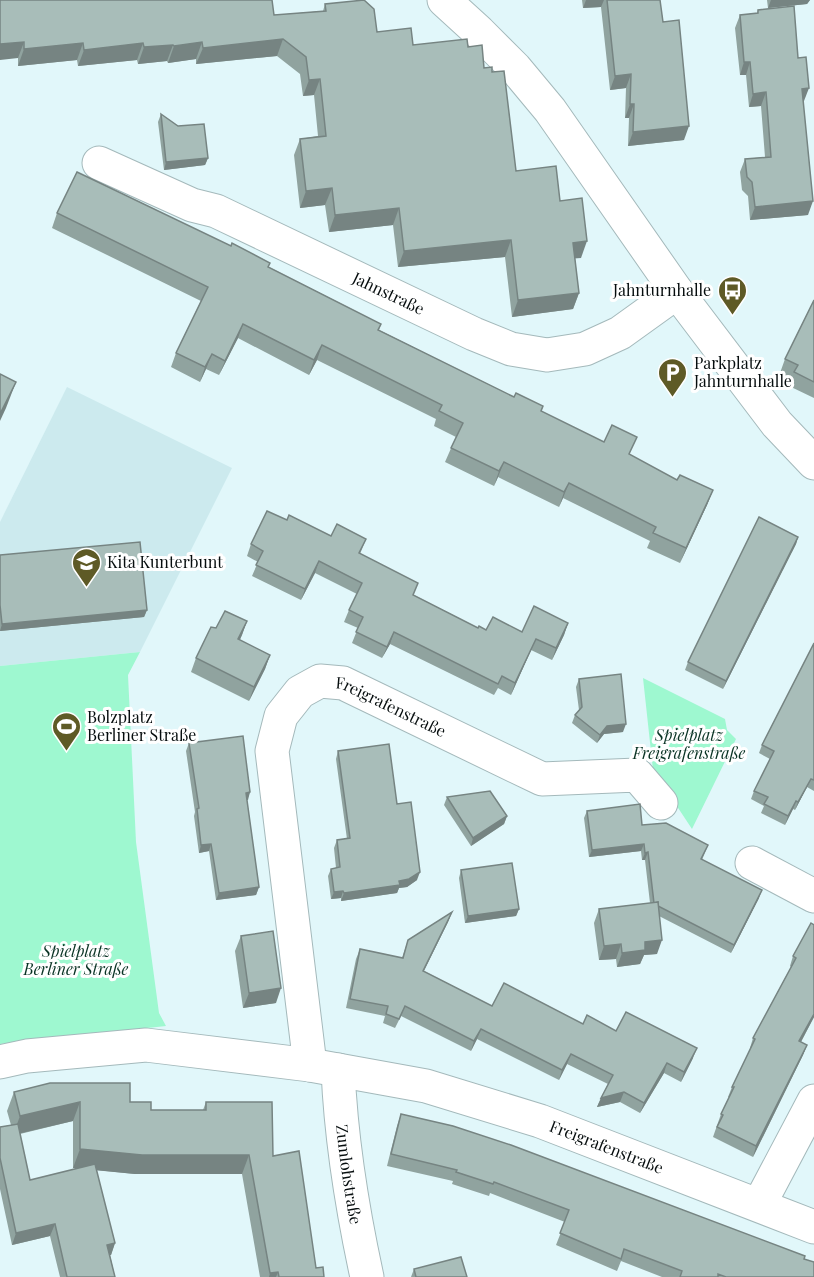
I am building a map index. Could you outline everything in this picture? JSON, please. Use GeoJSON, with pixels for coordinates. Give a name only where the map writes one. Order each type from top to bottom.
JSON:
{"type":"FeatureCollection","features":[{"type":"Feature","properties":{"kind":"street"},"geometry":{"type":"LineString","coordinates":[[444,0],[515,68],[550,110],[677,292],[777,424],[814,463]]}},
{"type":"Feature","properties":{"kind":"street","name":"Jahnstraße"},"geometry":{"type":"LineString","coordinates":[[99,163],[192,205],[216,211],[474,334],[511,349],[547,355],[585,350],[620,333],[677,292]]}},
{"type":"Feature","properties":{"kind":"street","name":"Freigrafenstraße"},"geometry":{"type":"LineString","coordinates":[[324,1067],[272,752],[281,716],[300,692],[320,681],[343,683],[542,779],[637,775],[661,803]]}},
{"type":"Feature","properties":{"kind":"street"},"geometry":{"type":"LineString","coordinates":[[752,863],[814,896]]}},
{"type":"Feature","properties":{"kind":"street","name":"Freigrafenstraße"},"geometry":{"type":"LineString","coordinates":[[0,1062],[27,1056],[146,1045],[324,1067],[426,1086],[540,1120],[814,1227]]}},
{"type":"Feature","properties":{"kind":"street","name":"Zumlohstraße"},"geometry":{"type":"LineString","coordinates":[[324,1067],[340,1124],[354,1218],[367,1277]]}},
{"type":"Feature","properties":{"kind":"street"},"geometry":{"type":"LineString","coordinates":[[759,1205],[814,1101]]}},
{"type":"Feature","properties":{"kind":"shaded area","name":"Kita Kunterbunt"},"geometry":{"type":"Polygon","coordinates":[[[67,387],[232,468],[140,652],[0,666],[0,522],[67,387]]]}},
{"type":"Feature","properties":{"kind":"green space","name":"Spielplatz Berliner Straße"},"geometry":{"type":"Polygon","coordinates":[[[140,652],[128,675],[136,842],[159,1013],[166,1026],[0,1044],[0,666],[140,652]]]}},
{"type":"Feature","properties":{"kind":"green space","name":"Spielplatz Freigrafenstraße"},"geometry":{"type":"Polygon","coordinates":[[[643,678],[725,719],[727,730],[736,739],[692,829],[653,770],[643,678]]]}},
{"type":"Feature","properties":{"kind":"building"},"geometry":{"type":"Polygon","coordinates":[[[0,0],[272,0],[274,15],[326,11],[325,4],[364,0],[374,9],[377,32],[411,28],[413,45],[467,39],[468,47],[482,45],[484,68],[492,67],[492,72],[504,71],[516,171],[556,166],[560,201],[582,198],[587,241],[573,243],[579,293],[518,300],[511,240],[404,251],[399,208],[335,215],[332,188],[306,191],[300,139],[326,136],[320,79],[309,80],[306,57],[283,39],[203,48],[202,42],[144,47],[143,43],[84,50],[83,43],[24,49],[24,42],[0,44],[0,0]]]}},
{"type":"Feature","properties":{"kind":"building"},"geometry":{"type":"Polygon","coordinates":[[[607,0],[660,0],[663,22],[679,20],[689,126],[633,132],[634,104],[630,104],[631,74],[615,76],[607,0]]]}},
{"type":"Feature","properties":{"kind":"building"},"geometry":{"type":"Polygon","coordinates":[[[794,6],[798,58],[806,57],[809,88],[802,89],[813,201],[755,207],[752,182],[747,177],[745,159],[771,157],[766,92],[753,94],[750,62],[744,62],[740,15],[758,13],[758,10],[794,6]]]}},
{"type":"Feature","properties":{"kind":"building"},"geometry":{"type":"Polygon","coordinates":[[[161,114],[178,126],[204,124],[208,158],[166,162],[161,114]]]}},
{"type":"Feature","properties":{"kind":"building"},"geometry":{"type":"Polygon","coordinates":[[[77,172],[231,246],[232,243],[270,263],[268,267],[381,324],[378,330],[514,397],[516,393],[543,406],[541,411],[604,442],[612,425],[637,437],[629,454],[677,480],[680,475],[713,490],[686,548],[653,533],[656,527],[569,483],[564,492],[504,462],[499,471],[451,448],[463,423],[439,411],[442,405],[322,345],[314,360],[243,324],[225,361],[212,354],[205,367],[176,353],[208,287],[57,213],[77,172]]]}},
{"type":"Feature","properties":{"kind":"building"},"geometry":{"type":"Polygon","coordinates":[[[814,300],[814,382],[794,372],[798,365],[785,359],[814,300]]]}},
{"type":"Feature","properties":{"kind":"building"},"geometry":{"type":"Polygon","coordinates":[[[0,374],[16,382],[0,414],[0,374]]]}},
{"type":"Feature","properties":{"kind":"building"},"geometry":{"type":"Polygon","coordinates":[[[267,511],[287,520],[289,515],[331,536],[337,524],[366,539],[359,553],[418,583],[413,595],[478,628],[479,626],[486,630],[493,617],[522,632],[534,606],[568,623],[556,648],[536,639],[515,683],[502,676],[498,684],[394,632],[387,647],[356,632],[363,617],[349,610],[362,583],[319,561],[305,589],[256,565],[263,551],[251,544],[267,511]]]}},
{"type":"Feature","properties":{"kind":"building"},"geometry":{"type":"Polygon","coordinates":[[[759,517],[798,537],[726,681],[688,662],[759,517]]]}},
{"type":"Feature","properties":{"kind":"building"},"geometry":{"type":"Polygon","coordinates":[[[140,542],[147,610],[2,624],[0,555],[140,542]]]}},
{"type":"Feature","properties":{"kind":"building"},"geometry":{"type":"Polygon","coordinates":[[[225,611],[247,621],[238,639],[270,655],[254,687],[196,658],[211,627],[216,628],[225,611]]]}},
{"type":"Feature","properties":{"kind":"building"},"geometry":{"type":"Polygon","coordinates":[[[814,643],[814,780],[811,779],[788,816],[764,804],[768,797],[754,791],[774,751],[762,745],[814,643]]]}},
{"type":"Feature","properties":{"kind":"building"},"geometry":{"type":"Polygon","coordinates":[[[621,674],[626,724],[607,726],[600,735],[575,715],[582,707],[579,679],[621,674]]]}},
{"type":"Feature","properties":{"kind":"building"},"geometry":{"type":"Polygon","coordinates":[[[243,736],[250,792],[246,793],[259,887],[219,893],[211,844],[201,845],[197,809],[199,808],[189,743],[243,736]]]}},
{"type":"Feature","properties":{"kind":"building"},"geometry":{"type":"Polygon","coordinates":[[[389,744],[397,804],[411,802],[420,872],[409,879],[399,881],[400,885],[344,893],[343,891],[334,892],[331,869],[340,867],[337,840],[350,838],[338,751],[389,744]]]}},
{"type":"Feature","properties":{"kind":"building"},"geometry":{"type":"Polygon","coordinates":[[[490,791],[507,816],[473,838],[447,797],[490,791]]]}},
{"type":"Feature","properties":{"kind":"building"},"geometry":{"type":"Polygon","coordinates":[[[640,804],[642,825],[666,823],[708,845],[701,859],[762,890],[734,945],[658,906],[658,902],[654,903],[648,852],[645,853],[644,844],[592,850],[587,811],[640,804]]]}},
{"type":"Feature","properties":{"kind":"building"},"geometry":{"type":"Polygon","coordinates":[[[512,863],[519,909],[468,916],[461,870],[512,863]]]}},
{"type":"Feature","properties":{"kind":"building"},"geometry":{"type":"Polygon","coordinates":[[[658,902],[662,940],[645,942],[645,950],[622,953],[621,944],[604,946],[599,909],[658,902]]]}},
{"type":"Feature","properties":{"kind":"building"},"geometry":{"type":"Polygon","coordinates":[[[452,912],[423,971],[492,1006],[504,983],[583,1024],[587,1015],[616,1031],[626,1012],[697,1048],[684,1072],[667,1063],[644,1103],[624,1092],[601,1098],[613,1075],[571,1054],[562,1070],[481,1029],[474,1041],[405,1006],[399,1019],[386,1014],[388,1006],[350,999],[360,949],[403,958],[408,940],[452,912]]]}},
{"type":"Feature","properties":{"kind":"building"},"geometry":{"type":"Polygon","coordinates":[[[811,923],[814,925],[814,1014],[799,1041],[807,1045],[756,1146],[717,1127],[734,1087],[732,1087],[755,1039],[753,1038],[796,958],[793,956],[811,923]]]}},
{"type":"Feature","properties":{"kind":"building"},"geometry":{"type":"Polygon","coordinates":[[[273,931],[281,988],[249,993],[241,936],[273,931]]]}},
{"type":"Feature","properties":{"kind":"building"},"geometry":{"type":"Polygon","coordinates":[[[50,1083],[130,1083],[130,1102],[151,1102],[151,1110],[206,1110],[206,1102],[272,1102],[273,1156],[299,1151],[316,1268],[323,1267],[324,1277],[279,1277],[278,1272],[270,1273],[249,1155],[142,1155],[80,1149],[80,1102],[20,1116],[14,1092],[50,1083]]]}},
{"type":"Feature","properties":{"kind":"building"},"geometry":{"type":"Polygon","coordinates":[[[401,1114],[453,1126],[511,1145],[805,1256],[804,1259],[814,1262],[814,1277],[726,1277],[718,1274],[718,1277],[680,1277],[682,1271],[624,1249],[621,1259],[560,1233],[569,1210],[494,1182],[493,1184],[456,1172],[457,1170],[391,1154],[401,1114]]]}},
{"type":"Feature","properties":{"kind":"building"},"geometry":{"type":"Polygon","coordinates":[[[18,1124],[30,1180],[95,1164],[115,1243],[107,1245],[115,1277],[67,1277],[55,1224],[16,1233],[0,1158],[0,1127],[18,1124]]]}},
{"type":"Feature","properties":{"kind":"building"},"geometry":{"type":"Polygon","coordinates":[[[461,1257],[467,1277],[416,1277],[414,1269],[461,1257]]]}},
{"type":"Feature","properties":{"kind":"place","name":"Jahnturnhalle"},"geometry":{"type":"Point","coordinates":[732,316]}},
{"type":"Feature","properties":{"kind":"place","name":"Parkplatz Jahnturnhalle"},"geometry":{"type":"Point","coordinates":[673,398]}},
{"type":"Feature","properties":{"kind":"place","name":"Kita Kunterbunt"},"geometry":{"type":"Point","coordinates":[86,588]}},
{"type":"Feature","properties":{"kind":"place","name":"Bolzplatz Berliner Straße"},"geometry":{"type":"Point","coordinates":[66,752]}}]}
